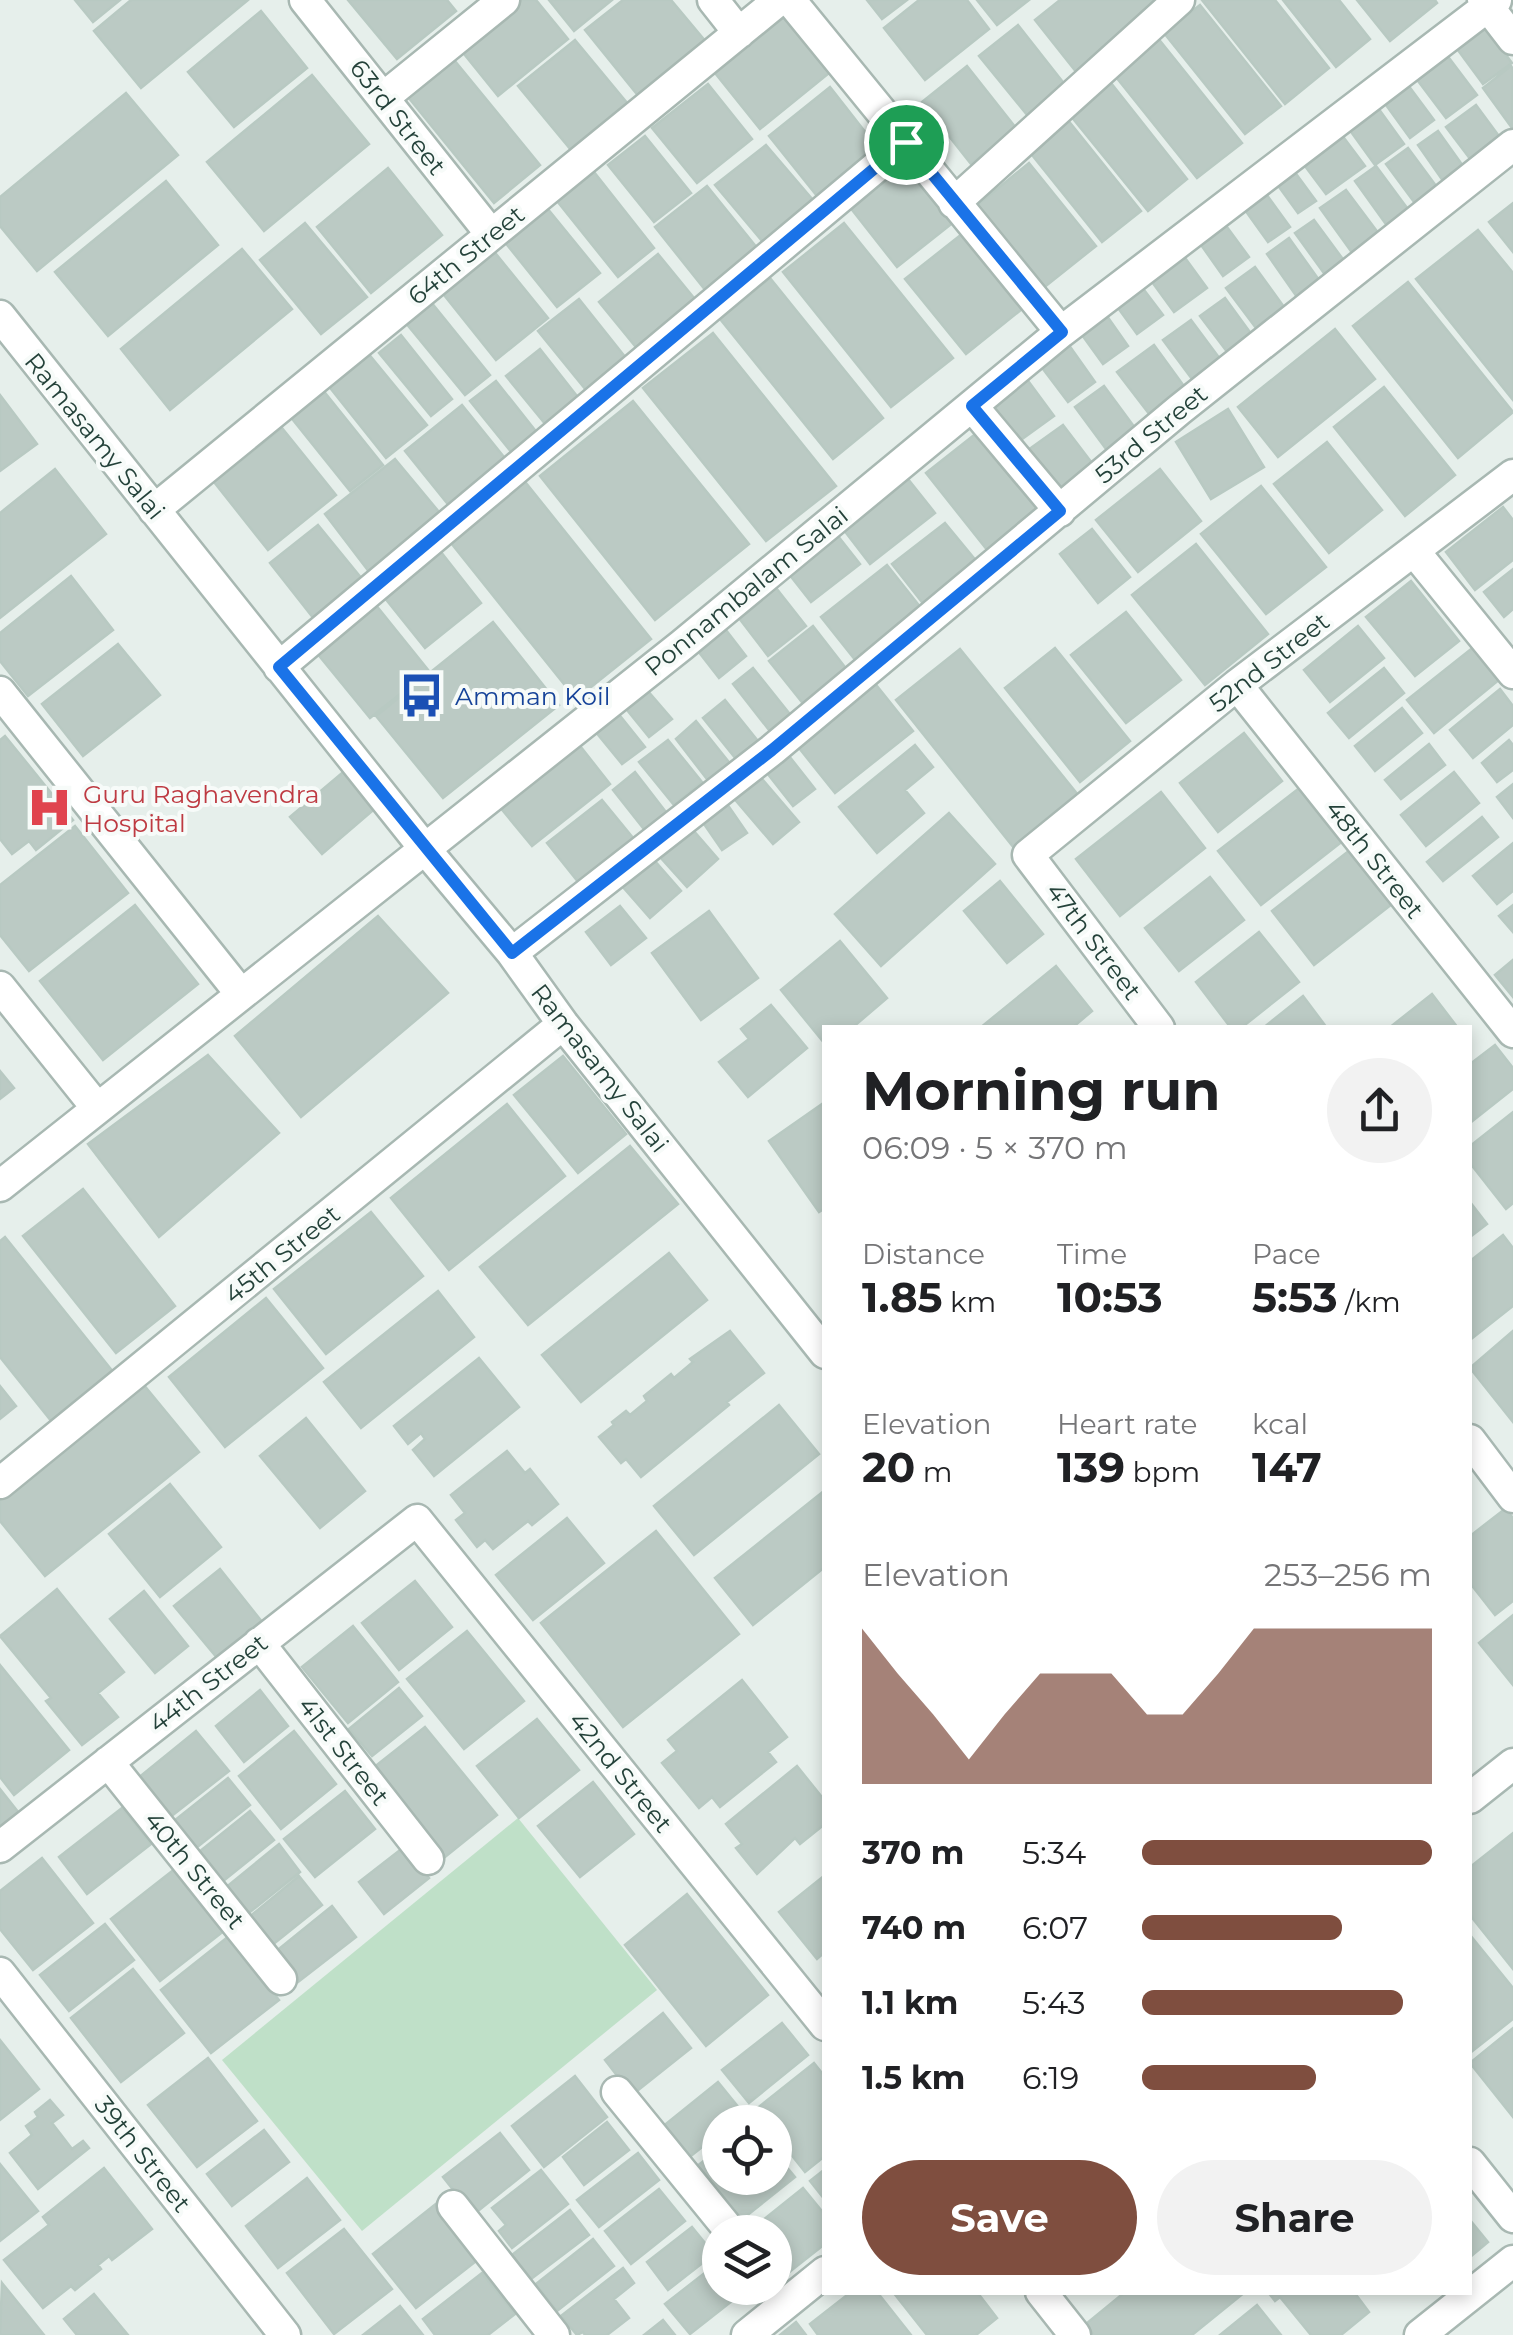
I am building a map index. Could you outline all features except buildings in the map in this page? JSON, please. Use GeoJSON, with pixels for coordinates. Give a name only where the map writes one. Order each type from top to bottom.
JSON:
{"type":"FeatureCollection","features":[{"type":"Feature","properties":{"kind":"street","name":"63rd Street"},"geometry":{"type":"LineString","coordinates":[[306,0],[492,234]]}},
{"type":"Feature","properties":{"kind":"street"},"geometry":{"type":"LineString","coordinates":[[383,98],[504,0]]}},
{"type":"Feature","properties":{"kind":"street"},"geometry":{"type":"LineString","coordinates":[[713,0],[739,32]]}},
{"type":"Feature","properties":{"kind":"street","name":"64th Street"},"geometry":{"type":"LineString","coordinates":[[154,510],[779,0]]}},
{"type":"Feature","properties":{"kind":"street"},"geometry":{"type":"LineString","coordinates":[[790,0],[1062,332]]}},
{"type":"Feature","properties":{"kind":"street"},"geometry":{"type":"LineString","coordinates":[[954,203],[1179,0]]}},
{"type":"Feature","properties":{"kind":"street"},"geometry":{"type":"LineString","coordinates":[[1489,2],[1513,39]]}},
{"type":"Feature","properties":{"kind":"street","name":"Ponnambalam Salai"},"geometry":{"type":"LineString","coordinates":[[0,1186],[682,645],[1062,332],[1489,2]]}},
{"type":"Feature","properties":{"kind":"street"},"geometry":{"type":"LineString","coordinates":[[279,667],[906,142]]}},
{"type":"Feature","properties":{"kind":"street","name":"53rd Street"},"geometry":{"type":"LineString","coordinates":[[512,953],[772,750],[1300,311],[1513,145]]}},
{"type":"Feature","properties":{"kind":"street","name":"Ramasamy Salai"},"geometry":{"type":"LineString","coordinates":[[0,316],[424,849],[512,953],[563,1024],[822,1349]]}},
{"type":"Feature","properties":{"kind":"street"},"geometry":{"type":"LineString","coordinates":[[972,406],[1060,511]]}},
{"type":"Feature","properties":{"kind":"street","name":"52nd Street"},"geometry":{"type":"LineString","coordinates":[[1028,855],[1237,685],[1513,474]]}},
{"type":"Feature","properties":{"kind":"street"},"geometry":{"type":"LineString","coordinates":[[1414,551],[1513,672]]}},
{"type":"Feature","properties":{"kind":"street","name":"48th Street"},"geometry":{"type":"LineString","coordinates":[[1237,685],[1513,1032]]}},
{"type":"Feature","properties":{"kind":"street"},"geometry":{"type":"LineString","coordinates":[[0,692],[241,994]]}},
{"type":"Feature","properties":{"kind":"street","name":"47th Street"},"geometry":{"type":"LineString","coordinates":[[1028,855],[1157,1025]]}},
{"type":"Feature","properties":{"kind":"street"},"geometry":{"type":"LineString","coordinates":[[0,988],[98,1108]]}},
{"type":"Feature","properties":{"kind":"street","name":"45th Street"},"geometry":{"type":"LineString","coordinates":[[0,1483],[563,1024]]}},
{"type":"Feature","properties":{"kind":"street"},"geometry":{"type":"LineString","coordinates":[[1472,1443],[1513,1496]]}},
{"type":"Feature","properties":{"kind":"street","name":"44th Street"},"geometry":{"type":"LineString","coordinates":[[0,1847],[417,1520]]}},
{"type":"Feature","properties":{"kind":"street","name":"42nd Street"},"geometry":{"type":"LineString","coordinates":[[417,1520],[822,2021]]}},
{"type":"Feature","properties":{"kind":"street","name":"41st Street"},"geometry":{"type":"LineString","coordinates":[[259,1643],[428,1859]]}},
{"type":"Feature","properties":{"kind":"street","name":"40th Street"},"geometry":{"type":"LineString","coordinates":[[108,1762],[281,1978]]}},
{"type":"Feature","properties":{"kind":"street"},"geometry":{"type":"LineString","coordinates":[[1472,1796],[1513,1764]]}},
{"type":"Feature","properties":{"kind":"street","name":"39th Street"},"geometry":{"type":"LineString","coordinates":[[0,1973],[286,2335]]}},
{"type":"Feature","properties":{"kind":"street"},"geometry":{"type":"LineString","coordinates":[[617,2092],[717,2215]]}},
{"type":"Feature","properties":{"kind":"street"},"geometry":{"type":"LineString","coordinates":[[1472,2166],[1513,2217]]}},
{"type":"Feature","properties":{"kind":"street"},"geometry":{"type":"LineString","coordinates":[[452,2206],[554,2335]]}},
{"type":"Feature","properties":{"kind":"street"},"geometry":{"type":"LineString","coordinates":[[1472,2294],[1513,2261]]}},
{"type":"Feature","properties":{"kind":"street"},"geometry":{"type":"LineString","coordinates":[[792,2289],[822,2274]]}},
{"type":"Feature","properties":{"kind":"street"},"geometry":{"type":"LineString","coordinates":[[1043,2295],[1075,2335]]}},
{"type":"Feature","properties":{"kind":"street"},"geometry":{"type":"LineString","coordinates":[[1420,2335],[1470,2295]]}},
{"type":"Feature","properties":{"kind":"street"},"geometry":{"type":"LineString","coordinates":[[747,2335],[772,2305]]}},
{"type":"Feature","properties":{"kind":"green space"},"geometry":{"type":"Polygon","coordinates":[[[518,1818],[657,1990],[362,2231],[222,2060],[518,1818]]]}},
{"type":"Feature","properties":{"kind":"place","name":"Amman Koil"},"geometry":{"type":"Point","coordinates":[422,696]}},
{"type":"Feature","properties":{"kind":"place","name":"Guru Raghavendra Hospital"},"geometry":{"type":"Point","coordinates":[50,808]}},
{"type":"Feature","properties":{"kind":"route"},"geometry":{"type":"LineString","coordinates":[[906,142],[1062,332],[972,406],[1060,511],[772,750],[512,953],[279,667],[906,142]]}}]}
